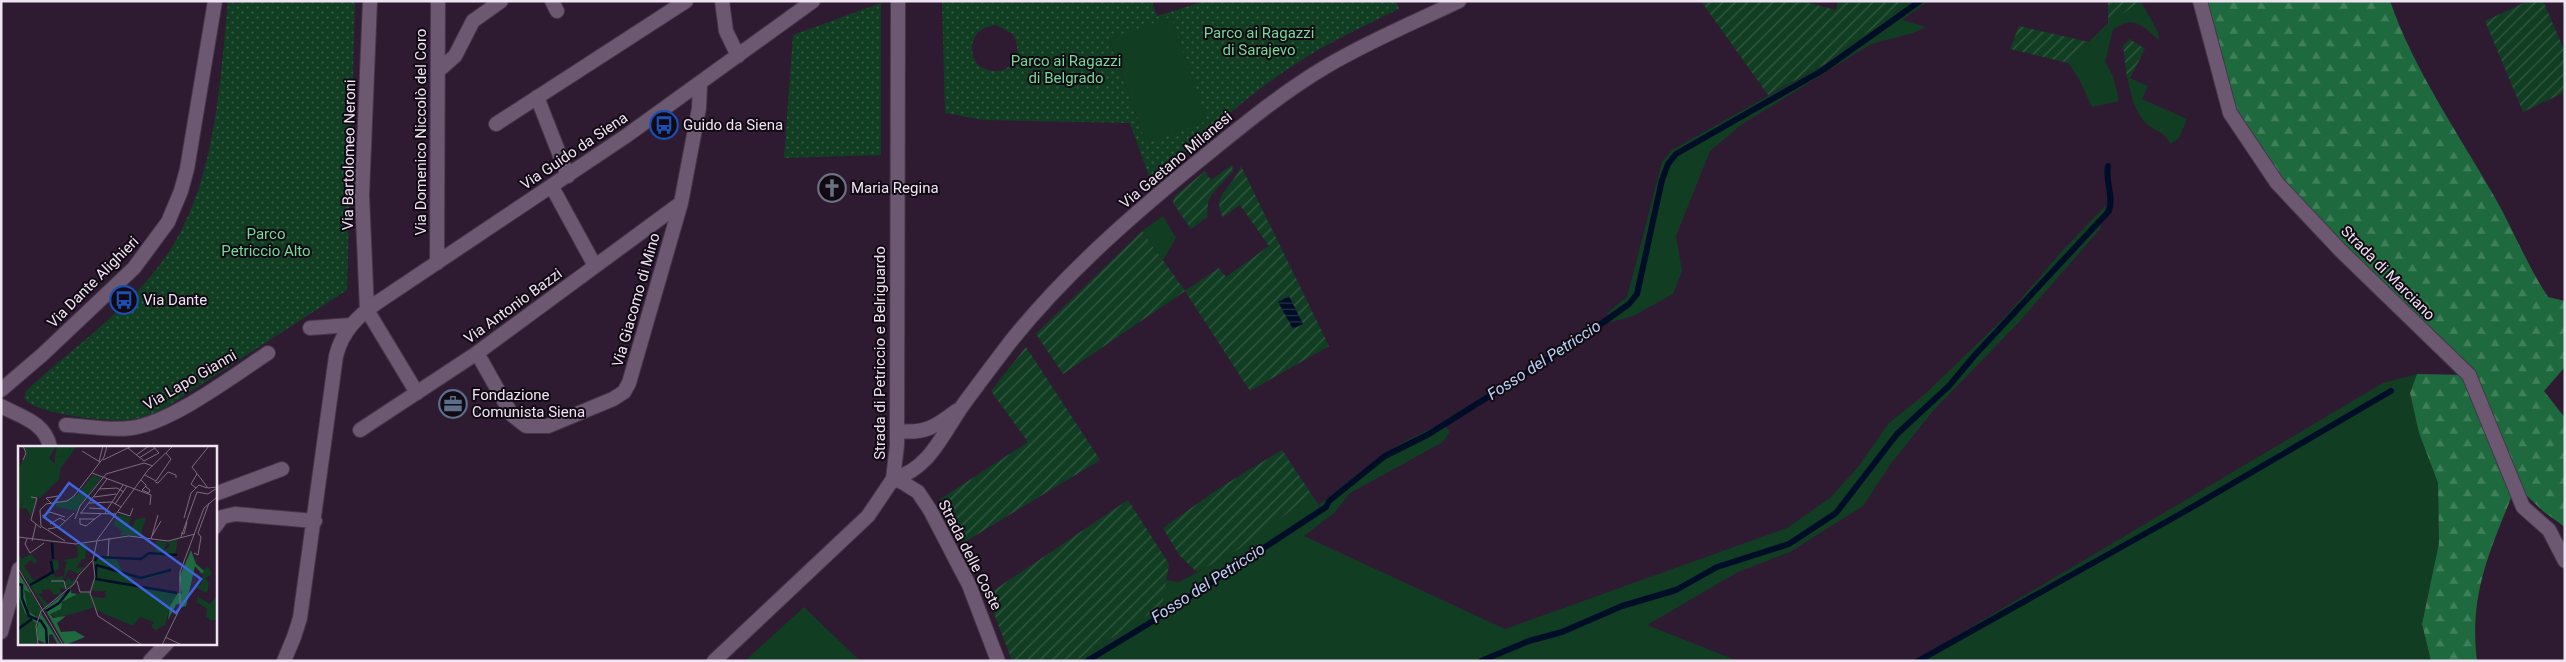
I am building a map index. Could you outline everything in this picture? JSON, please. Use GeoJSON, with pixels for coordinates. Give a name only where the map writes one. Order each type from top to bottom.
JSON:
{"type":"FeatureCollection","features":[{"type":"Feature","properties":{"kind":"street","name":"Via Dante Alighieri"},"geometry":{"type":"LineString","coordinates":[[1,390],[117,285],[149,250],[168,222],[181,191],[187,169],[215,1]]}},
{"type":"Feature","properties":{"kind":"street","name":"Via Domenico Niccolò del Coro"},"geometry":{"type":"LineString","coordinates":[[437,263],[438,1]]}},
{"type":"Feature","properties":{"kind":"street"},"geometry":{"type":"LineString","coordinates":[[438,71],[455,56],[473,21],[501,1]]}},
{"type":"Feature","properties":{"kind":"street"},"geometry":{"type":"LineString","coordinates":[[496,124],[686,1]]}},
{"type":"Feature","properties":{"kind":"street"},"geometry":{"type":"LineString","coordinates":[[722,1],[726,31],[738,56]]}},
{"type":"Feature","properties":{"kind":"street","name":"Via Guido da Siena"},"geometry":{"type":"LineString","coordinates":[[351,325],[367,310],[568,176],[700,84],[813,1]]}},
{"type":"Feature","properties":{"kind":"street","name":"Strada di Petriccio e Belriguardo"},"geometry":{"type":"LineString","coordinates":[[714,661],[852,533],[878,504],[893,479],[897,456],[898,1]]}},
{"type":"Feature","properties":{"kind":"street","name":"Via Gaetano Milanesi"},"geometry":{"type":"LineString","coordinates":[[893,479],[912,472],[927,458],[963,406],[1012,341],[1043,304],[1113,236],[1190,167],[1270,104],[1317,72],[1363,46],[1459,1]]}},
{"type":"Feature","properties":{"kind":"street","name":"Strada di Marciano"},"geometry":{"type":"LineString","coordinates":[[2200,1],[2230,112],[2277,183],[2341,251],[2469,375],[2523,507],[2549,530],[2565,561]]}},
{"type":"Feature","properties":{"kind":"street","name":"Via Bartolomeo Neroni"},"geometry":{"type":"LineString","coordinates":[[367,310],[362,195],[372,2]]}},
{"type":"Feature","properties":{"kind":"street","name":"Via Giacomo di Mino"},"geometry":{"type":"LineString","coordinates":[[477,353],[512,415],[526,426],[548,426],[619,396],[629,383],[636,364],[681,203],[699,108],[700,84]]}},
{"type":"Feature","properties":{"kind":"street"},"geometry":{"type":"LineString","coordinates":[[537,97],[568,176]]}},
{"type":"Feature","properties":{"kind":"street"},"geometry":{"type":"LineString","coordinates":[[552,187],[595,266]]}},
{"type":"Feature","properties":{"kind":"street","name":"Via Antonio Bazzi"},"geometry":{"type":"LineString","coordinates":[[360,430],[477,353],[681,203]]}},
{"type":"Feature","properties":{"kind":"street"},"geometry":{"type":"LineString","coordinates":[[367,310],[417,393]]}},
{"type":"Feature","properties":{"kind":"street"},"geometry":{"type":"LineString","coordinates":[[310,328],[351,325]]}},
{"type":"Feature","properties":{"kind":"street"},"geometry":{"type":"LineString","coordinates":[[284,661],[298,627],[315,521],[336,356],[341,341],[351,325]]}},
{"type":"Feature","properties":{"kind":"street","name":"Via Lapo Gianni"},"geometry":{"type":"LineString","coordinates":[[66,425],[130,428],[143,426],[176,410],[268,353]]}},
{"type":"Feature","properties":{"kind":"street"},"geometry":{"type":"LineString","coordinates":[[1,406],[39,425],[46,435],[50,446]]}},
{"type":"Feature","properties":{"kind":"street","name":"Via Gaetano Milanesi"},"geometry":{"type":"LineString","coordinates":[[897,431],[914,433],[928,430],[963,406]]}},
{"type":"Feature","properties":{"kind":"street"},"geometry":{"type":"LineString","coordinates":[[216,494],[282,469]]}},
{"type":"Feature","properties":{"kind":"street","name":"Strada delle Coste"},"geometry":{"type":"LineString","coordinates":[[893,479],[918,492],[939,525],[969,585],[998,661]]}},
{"type":"Feature","properties":{"kind":"street"},"geometry":{"type":"LineString","coordinates":[[216,525],[222,517],[235,514],[315,521]]}},
{"type":"Feature","properties":{"kind":"street"},"geometry":{"type":"LineString","coordinates":[[1,632],[18,572]]}},
{"type":"Feature","properties":{"kind":"street"},"geometry":{"type":"LineString","coordinates":[[150,661],[167,644]]}},
{"type":"Feature","properties":{"kind":"green space","name":"Parco Petriccio Alto"},"geometry":{"type":"Polygon","coordinates":[[[228,1],[355,1],[347,290],[165,408],[147,416],[128,420],[105,420],[56,413],[30,404],[24,398],[26,391],[125,304],[143,285],[174,244],[188,216],[199,187],[214,126],[228,1]]]}},
{"type":"Feature","properties":{"kind":"green space","name":"Parco ai Ragazzi di Belgrado"},"geometry":{"type":"Polygon","coordinates":[[[942,1],[1152,1],[1157,16],[1205,1],[1396,1],[1399,9],[1322,48],[1277,76],[1222,120],[1151,182],[1130,123],[984,120],[945,113],[942,1]],[[1171,17],[1109,39],[1146,143],[1207,121],[1171,17]],[[996,25],[982,29],[977,33],[972,44],[972,51],[977,64],[995,71],[1003,70],[1010,66],[1015,60],[1017,53],[1017,44],[1013,34],[996,25]]]}},
{"type":"Feature","properties":{"kind":"green space"},"geometry":{"type":"Polygon","coordinates":[[[1701,1],[1801,1],[1836,10],[1838,1],[1910,1],[1825,64],[1768,95],[1701,1]]]}},
{"type":"Feature","properties":{"kind":"green space"},"geometry":{"type":"Polygon","coordinates":[[[1910,1],[1928,1],[1902,20],[1926,27],[1913,33],[1871,44],[1741,125],[1710,151],[1676,236],[1682,271],[1673,294],[1633,316],[1611,322],[1607,313],[1627,297],[1662,162],[1672,150],[1825,64],[1910,1]]]}},
{"type":"Feature","properties":{"kind":"green space"},"geometry":{"type":"Polygon","coordinates":[[[2108,1],[2141,1],[2141,2],[2108,23],[2108,1]]]}},
{"type":"Feature","properties":{"kind":"green space"},"geometry":{"type":"Polygon","coordinates":[[[2200,1],[2390,1],[2411,52],[2508,221],[2540,285],[2548,297],[2565,301],[2565,367],[2544,391],[2565,418],[2565,527],[2544,512],[2525,494],[2511,498],[2488,558],[2478,596],[2475,638],[2477,661],[2431,661],[2422,624],[2439,543],[2438,483],[2419,433],[2410,393],[2417,374],[2468,375],[2277,183],[2230,113],[2200,1]]]}},
{"type":"Feature","properties":{"kind":"green space"},"geometry":{"type":"Polygon","coordinates":[[[2528,1],[2543,1],[2565,52],[2565,92],[2523,112],[2485,21],[2528,1]]]}},
{"type":"Feature","properties":{"kind":"green space"},"geometry":{"type":"Polygon","coordinates":[[[2141,2],[2158,32],[2159,40],[2143,26],[2132,22],[2120,25],[2113,30],[2105,62],[2113,76],[2119,101],[2092,107],[2078,77],[2068,63],[2108,23],[2141,2]]]}},
{"type":"Feature","properties":{"kind":"green space"},"geometry":{"type":"Polygon","coordinates":[[[881,3],[881,155],[784,158],[793,35],[881,3]]]}},
{"type":"Feature","properties":{"kind":"green space"},"geometry":{"type":"Polygon","coordinates":[[[1171,17],[1207,121],[1146,143],[1109,38],[1171,17]]]}},
{"type":"Feature","properties":{"kind":"green space"},"geometry":{"type":"Polygon","coordinates":[[[2019,26],[2089,42],[2068,63],[2010,49],[2019,26]]]}},
{"type":"Feature","properties":{"kind":"green space"},"geometry":{"type":"Polygon","coordinates":[[[2130,39],[2145,49],[2130,78],[2127,77],[2123,45],[2130,39]]]}},
{"type":"Feature","properties":{"kind":"green space"},"geometry":{"type":"Polygon","coordinates":[[[2127,77],[2148,86],[2142,99],[2187,119],[2179,138],[2171,144],[2163,135],[2151,127],[2137,111],[2127,77]]]}},
{"type":"Feature","properties":{"kind":"green space"},"geometry":{"type":"Polygon","coordinates":[[[1232,165],[1233,171],[1212,194],[1208,202],[1207,217],[1191,229],[1173,203],[1174,197],[1205,171],[1211,180],[1232,165]]]}},
{"type":"Feature","properties":{"kind":"green space"},"geometry":{"type":"Polygon","coordinates":[[[1241,166],[1329,346],[1250,391],[1185,291],[1219,268],[1226,277],[1269,246],[1240,205],[1223,217],[1220,210],[1219,203],[1221,197],[1241,166]]]}},
{"type":"Feature","properties":{"kind":"green space"},"geometry":{"type":"Polygon","coordinates":[[[2106,205],[2100,229],[2020,321],[1932,412],[1890,465],[1863,506],[1790,552],[1738,572],[1647,625],[1738,661],[1075,661],[1162,606],[1166,580],[1179,582],[1232,554],[1312,495],[1319,505],[1362,470],[1392,449],[1442,425],[1450,431],[1443,442],[1350,493],[1334,513],[1304,536],[1505,629],[1787,528],[1830,498],[1858,467],[1889,423],[1924,395],[2006,316],[2063,250],[2106,205]]]}},
{"type":"Feature","properties":{"kind":"green space"},"geometry":{"type":"Polygon","coordinates":[[[1163,216],[1176,238],[1163,260],[1142,231],[1163,216]]]}},
{"type":"Feature","properties":{"kind":"green space"},"geometry":{"type":"Polygon","coordinates":[[[1142,231],[1185,291],[1063,374],[1036,334],[1142,231]]]}},
{"type":"Feature","properties":{"kind":"green space"},"geometry":{"type":"Polygon","coordinates":[[[1026,347],[1100,460],[963,543],[939,500],[1028,442],[991,391],[1026,347]]]}},
{"type":"Feature","properties":{"kind":"green space"},"geometry":{"type":"Polygon","coordinates":[[[2417,374],[2410,393],[2419,433],[2438,483],[2439,543],[2422,624],[2431,661],[1914,661],[2383,383],[2417,374]]]}},
{"type":"Feature","properties":{"kind":"green space"},"geometry":{"type":"Polygon","coordinates":[[[1282,450],[1312,495],[1232,554],[1197,572],[1179,555],[1163,528],[1221,487],[1282,450]]]}},
{"type":"Feature","properties":{"kind":"green space"},"geometry":{"type":"Polygon","coordinates":[[[1128,500],[1169,564],[1162,606],[1075,661],[1012,661],[987,595],[1128,500]]]}},
{"type":"Feature","properties":{"kind":"green space"},"geometry":{"type":"Polygon","coordinates":[[[804,607],[860,661],[745,661],[804,607]]]}},
{"type":"Feature","properties":{"kind":"water"},"geometry":{"type":"Polygon","coordinates":[[[1289,296],[1303,324],[1293,329],[1278,302],[1289,296]]]}},
{"type":"Feature","properties":{"kind":"waterway","name":"Fosso del Petriccio"},"geometry":{"type":"LineString","coordinates":[[1087,661],[1148,624],[1326,507],[1329,501],[1385,456],[1429,434],[1580,339],[1629,304],[1637,294],[1662,180],[1668,164],[1676,154],[1823,70],[1920,1]]}},
{"type":"Feature","properties":{"kind":"waterway"},"geometry":{"type":"LineString","coordinates":[[1481,661],[1529,641],[1562,632],[1622,606],[1676,590],[1717,567],[1789,544],[1836,513],[1897,434],[1949,386],[1974,356],[2109,211],[2111,199],[2107,172],[2108,166]]}},
{"type":"Feature","properties":{"kind":"waterway"},"geometry":{"type":"LineString","coordinates":[[1918,661],[2182,513],[2391,391]]}},
{"type":"Feature","properties":{"kind":"place","name":"Guido da Siena"},"geometry":{"type":"Point","coordinates":[664,125]}},
{"type":"Feature","properties":{"kind":"place","name":"Maria Regina"},"geometry":{"type":"Point","coordinates":[832,188]}},
{"type":"Feature","properties":{"kind":"place","name":"Via Dante"},"geometry":{"type":"Point","coordinates":[124,300]}},
{"type":"Feature","properties":{"kind":"place","name":"Fondazione Comunista Siena"},"geometry":{"type":"Point","coordinates":[453,404]}},
{"type":"Feature","properties":{"kind":"park label","name":"Parco ai Ragazzi di Sarajevo"},"geometry":{"type":"Point","coordinates":[1259,42]}}]}
